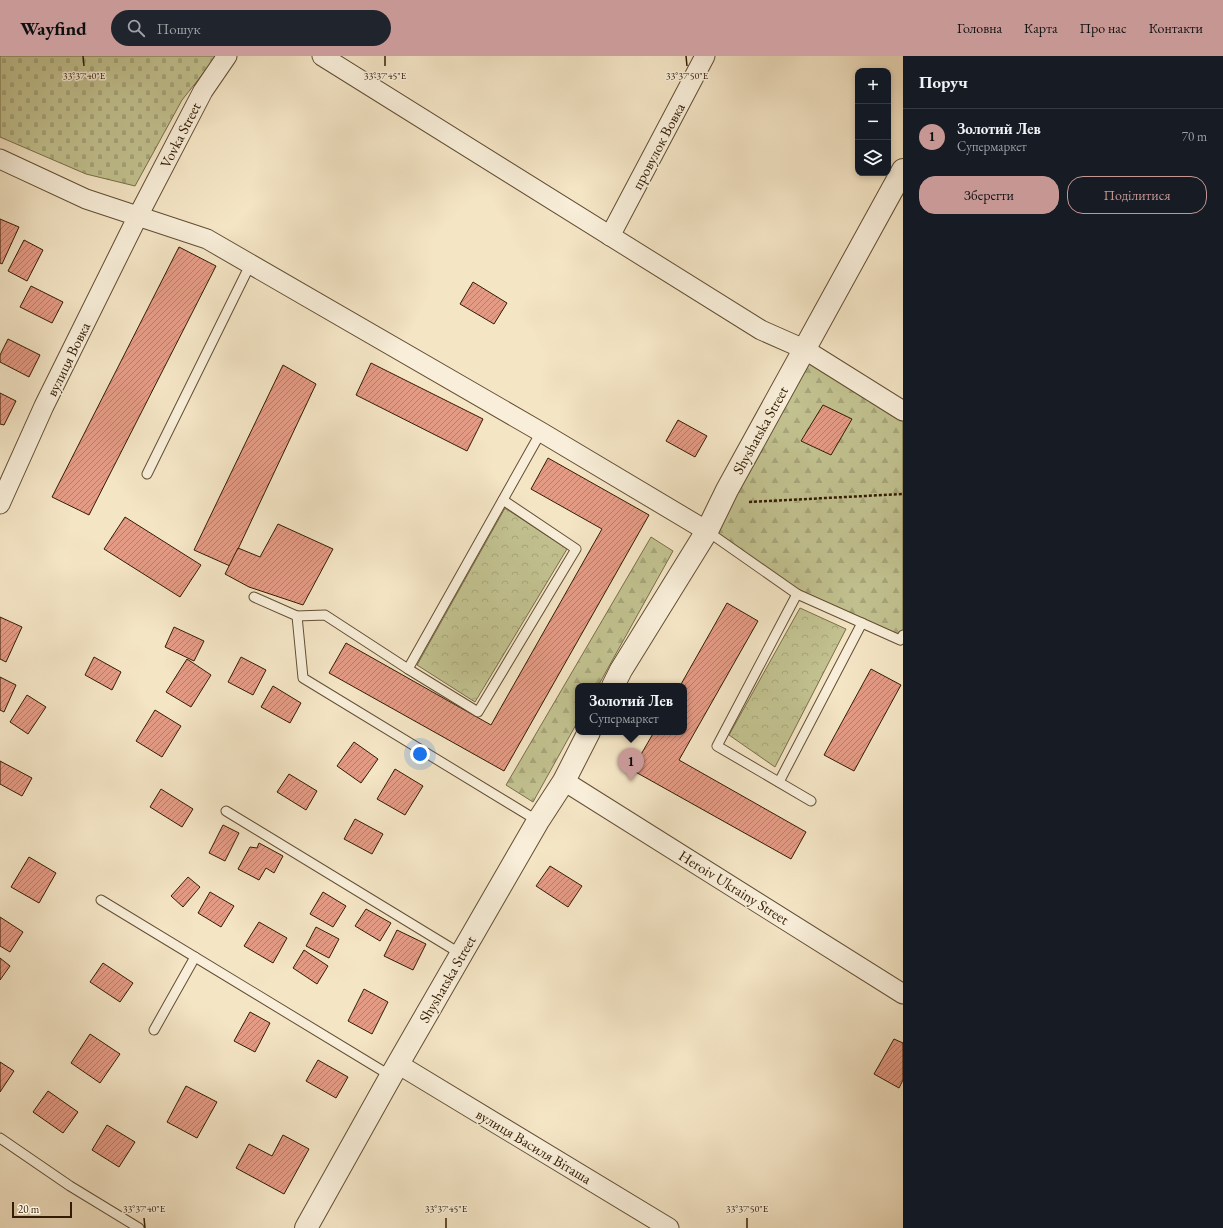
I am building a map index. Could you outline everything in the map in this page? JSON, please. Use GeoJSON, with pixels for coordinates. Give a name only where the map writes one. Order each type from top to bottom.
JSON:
{"type":"FeatureCollection","features":[{"type":"Feature","properties":{"kind":"street","name":"Vovka Street"},"geometry":{"type":"LineString","coordinates":[[138,216],[203,91],[227,56]]}},
{"type":"Feature","properties":{"kind":"street"},"geometry":{"type":"LineString","coordinates":[[322,56],[761,330],[796,346],[903,411]]}},
{"type":"Feature","properties":{"kind":"street","name":"провулок Вовка"},"geometry":{"type":"LineString","coordinates":[[610,236],[705,56]]}},
{"type":"Feature","properties":{"kind":"street"},"geometry":{"type":"LineString","coordinates":[[0,159],[86,199],[207,239],[541,432],[707,532]]}},
{"type":"Feature","properties":{"kind":"street","name":"Shyshatska Street"},"geometry":{"type":"LineString","coordinates":[[614,683],[621,670],[707,532],[796,346],[903,170]]}},
{"type":"Feature","properties":{"kind":"street","name":"вулиця Вовка"},"geometry":{"type":"LineString","coordinates":[[0,504],[44,406],[138,216]]}},
{"type":"Feature","properties":{"kind":"street","name":"Shyshatska Street"},"geometry":{"type":"LineString","coordinates":[[306,1228],[538,820],[564,781],[587,735]]}},
{"type":"Feature","properties":{"kind":"street","name":"Heroiv Ukrainy Street"},"geometry":{"type":"LineString","coordinates":[[564,781],[903,994]]}},
{"type":"Feature","properties":{"kind":"street","name":"вулиця Василя Віташа"},"geometry":{"type":"LineString","coordinates":[[395,1070],[669,1228]]}},
{"type":"Feature","properties":{"kind":"lane"},"geometry":{"type":"LineString","coordinates":[[147,474],[250,265]]}},
{"type":"Feature","properties":{"kind":"lane"},"geometry":{"type":"LineString","coordinates":[[408,669],[541,432]]}},
{"type":"Feature","properties":{"kind":"lane"},"geometry":{"type":"LineString","coordinates":[[254,597],[297,616],[325,615],[478,712],[576,549],[503,500]]}},
{"type":"Feature","properties":{"kind":"lane"},"geometry":{"type":"LineString","coordinates":[[707,532],[797,594],[900,640],[903,635]]}},
{"type":"Feature","properties":{"kind":"lane"},"geometry":{"type":"LineString","coordinates":[[797,594],[717,746],[811,801]]}},
{"type":"Feature","properties":{"kind":"lane"},"geometry":{"type":"LineString","coordinates":[[297,616],[302,678],[538,820]]}},
{"type":"Feature","properties":{"kind":"lane"},"geometry":{"type":"LineString","coordinates":[[779,782],[862,623]]}},
{"type":"Feature","properties":{"kind":"lane"},"geometry":{"type":"LineString","coordinates":[[226,811],[462,954]]}},
{"type":"Feature","properties":{"kind":"lane"},"geometry":{"type":"LineString","coordinates":[[101,900],[195,957],[395,1070]]}},
{"type":"Feature","properties":{"kind":"lane"},"geometry":{"type":"LineString","coordinates":[[154,1030],[195,957]]}},
{"type":"Feature","properties":{"kind":"lane"},"geometry":{"type":"LineString","coordinates":[[0,1138],[70,1186],[138,1228]]}},
{"type":"Feature","properties":{"kind":"path"},"geometry":{"type":"LineString","coordinates":[[749,502],[903,494]]}},
{"type":"Feature","properties":{"kind":"green space"},"geometry":{"type":"Polygon","coordinates":[[[0,56],[215,56],[210,65],[182,100],[135,186],[86,174],[0,137],[0,56]]]}},
{"type":"Feature","properties":{"kind":"green space"},"geometry":{"type":"Polygon","coordinates":[[[804,349],[903,411],[903,635],[900,640],[797,594],[707,532],[804,349]]]}},
{"type":"Feature","properties":{"kind":"green space"},"geometry":{"type":"Polygon","coordinates":[[[505,508],[567,549],[475,702],[417,665],[505,508]]]}},
{"type":"Feature","properties":{"kind":"green space"},"geometry":{"type":"Polygon","coordinates":[[[651,537],[673,551],[600,683],[575,683],[575,726],[533,802],[506,785],[651,537]]]}},
{"type":"Feature","properties":{"kind":"green space"},"geometry":{"type":"Polygon","coordinates":[[[800,608],[846,629],[775,767],[729,735],[800,608]]]}},
{"type":"Feature","properties":{"kind":"building"},"geometry":{"type":"Polygon","coordinates":[[[0,219],[19,227],[2,264],[0,263],[0,219]]]}},
{"type":"Feature","properties":{"kind":"building"},"geometry":{"type":"Polygon","coordinates":[[[24,240],[43,250],[27,281],[8,271],[24,240]]]}},
{"type":"Feature","properties":{"kind":"building"},"geometry":{"type":"Polygon","coordinates":[[[179,247],[216,266],[89,515],[52,497],[179,247]]]}},
{"type":"Feature","properties":{"kind":"building"},"geometry":{"type":"Polygon","coordinates":[[[473,282],[507,303],[494,324],[460,304],[473,282]]]}},
{"type":"Feature","properties":{"kind":"building"},"geometry":{"type":"Polygon","coordinates":[[[31,286],[63,302],[52,323],[20,307],[31,286]]]}},
{"type":"Feature","properties":{"kind":"building"},"geometry":{"type":"Polygon","coordinates":[[[8,339],[40,355],[29,377],[0,362],[0,355],[8,339]]]}},
{"type":"Feature","properties":{"kind":"building"},"geometry":{"type":"Polygon","coordinates":[[[371,363],[483,419],[467,451],[356,395],[371,363]]]}},
{"type":"Feature","properties":{"kind":"building"},"geometry":{"type":"Polygon","coordinates":[[[283,365],[316,384],[230,566],[194,550],[283,365]]]}},
{"type":"Feature","properties":{"kind":"building"},"geometry":{"type":"Polygon","coordinates":[[[0,393],[16,401],[4,425],[0,424],[0,393]]]}},
{"type":"Feature","properties":{"kind":"building"},"geometry":{"type":"Polygon","coordinates":[[[823,405],[852,419],[831,455],[801,441],[823,405]]]}},
{"type":"Feature","properties":{"kind":"building"},"geometry":{"type":"Polygon","coordinates":[[[678,420],[707,436],[695,457],[666,441],[678,420]]]}},
{"type":"Feature","properties":{"kind":"building"},"geometry":{"type":"Polygon","coordinates":[[[548,458],[649,515],[504,771],[329,673],[346,643],[491,725],[602,529],[531,489],[548,458]]]}},
{"type":"Feature","properties":{"kind":"building"},"geometry":{"type":"Polygon","coordinates":[[[125,517],[201,565],[180,597],[104,549],[125,517]]]}},
{"type":"Feature","properties":{"kind":"building"},"geometry":{"type":"Polygon","coordinates":[[[278,524],[333,549],[303,605],[249,587],[225,574],[238,548],[260,557],[278,524]]]}},
{"type":"Feature","properties":{"kind":"building"},"geometry":{"type":"Polygon","coordinates":[[[727,603],[758,621],[679,760],[806,832],[791,859],[632,770],[652,735],[687,735],[687,683],[682,683],[727,603]]]}},
{"type":"Feature","properties":{"kind":"building"},"geometry":{"type":"Polygon","coordinates":[[[0,617],[22,627],[6,662],[0,659],[0,617]]]}},
{"type":"Feature","properties":{"kind":"building"},"geometry":{"type":"Polygon","coordinates":[[[174,627],[204,641],[194,661],[165,647],[174,627]]]}},
{"type":"Feature","properties":{"kind":"building"},"geometry":{"type":"Polygon","coordinates":[[[94,657],[121,672],[112,690],[85,675],[94,657]]]}},
{"type":"Feature","properties":{"kind":"building"},"geometry":{"type":"Polygon","coordinates":[[[241,657],[266,670],[253,695],[228,682],[241,657]]]}},
{"type":"Feature","properties":{"kind":"building"},"geometry":{"type":"Polygon","coordinates":[[[187,659],[211,675],[191,707],[166,692],[187,659]]]}},
{"type":"Feature","properties":{"kind":"building"},"geometry":{"type":"Polygon","coordinates":[[[871,669],[901,685],[854,771],[824,755],[871,669]]]}},
{"type":"Feature","properties":{"kind":"building"},"geometry":{"type":"Polygon","coordinates":[[[0,677],[16,685],[4,712],[0,710],[0,677]]]}},
{"type":"Feature","properties":{"kind":"building"},"geometry":{"type":"Polygon","coordinates":[[[273,686],[301,703],[290,723],[261,707],[273,686]]]}},
{"type":"Feature","properties":{"kind":"building"},"geometry":{"type":"Polygon","coordinates":[[[27,695],[46,707],[28,734],[10,722],[27,695]]]}},
{"type":"Feature","properties":{"kind":"building"},"geometry":{"type":"Polygon","coordinates":[[[155,710],[181,726],[162,757],[136,741],[155,710]]]}},
{"type":"Feature","properties":{"kind":"building"},"geometry":{"type":"Polygon","coordinates":[[[354,742],[378,759],[361,783],[337,766],[354,742]]]}},
{"type":"Feature","properties":{"kind":"building"},"geometry":{"type":"Polygon","coordinates":[[[0,761],[32,778],[22,796],[0,784],[0,761]]]}},
{"type":"Feature","properties":{"kind":"building"},"geometry":{"type":"Polygon","coordinates":[[[395,769],[423,786],[405,815],[377,799],[395,769]]]}},
{"type":"Feature","properties":{"kind":"building"},"geometry":{"type":"Polygon","coordinates":[[[289,774],[317,791],[306,810],[277,792],[289,774]]]}},
{"type":"Feature","properties":{"kind":"building"},"geometry":{"type":"Polygon","coordinates":[[[161,789],[193,809],[182,827],[150,807],[161,789]]]}},
{"type":"Feature","properties":{"kind":"building"},"geometry":{"type":"Polygon","coordinates":[[[355,819],[383,834],[372,854],[344,839],[355,819]]]}},
{"type":"Feature","properties":{"kind":"building"},"geometry":{"type":"Polygon","coordinates":[[[223,825],[239,833],[225,861],[209,853],[223,825]]]}},
{"type":"Feature","properties":{"kind":"building"},"geometry":{"type":"Polygon","coordinates":[[[259,843],[283,856],[274,873],[266,868],[259,880],[238,869],[250,847],[257,848],[259,843]]]}},
{"type":"Feature","properties":{"kind":"building"},"geometry":{"type":"Polygon","coordinates":[[[29,857],[56,873],[39,903],[11,887],[29,857]]]}},
{"type":"Feature","properties":{"kind":"building"},"geometry":{"type":"Polygon","coordinates":[[[550,866],[582,886],[568,907],[536,886],[550,866]]]}},
{"type":"Feature","properties":{"kind":"building"},"geometry":{"type":"Polygon","coordinates":[[[188,877],[200,887],[183,907],[171,896],[188,877]]]}},
{"type":"Feature","properties":{"kind":"building"},"geometry":{"type":"Polygon","coordinates":[[[210,892],[234,906],[221,927],[198,913],[210,892]]]}},
{"type":"Feature","properties":{"kind":"building"},"geometry":{"type":"Polygon","coordinates":[[[323,892],[346,906],[333,927],[310,914],[323,892]]]}},
{"type":"Feature","properties":{"kind":"building"},"geometry":{"type":"Polygon","coordinates":[[[366,909],[391,923],[380,941],[355,926],[366,909]]]}},
{"type":"Feature","properties":{"kind":"building"},"geometry":{"type":"Polygon","coordinates":[[[0,917],[23,932],[10,952],[0,946],[0,917]]]}},
{"type":"Feature","properties":{"kind":"building"},"geometry":{"type":"Polygon","coordinates":[[[259,922],[287,938],[273,963],[244,946],[259,922]]]}},
{"type":"Feature","properties":{"kind":"building"},"geometry":{"type":"Polygon","coordinates":[[[316,927],[339,939],[329,958],[306,946],[316,927]]]}},
{"type":"Feature","properties":{"kind":"building"},"geometry":{"type":"Polygon","coordinates":[[[397,930],[426,944],[413,970],[384,956],[397,930]]]}},
{"type":"Feature","properties":{"kind":"building"},"geometry":{"type":"Polygon","coordinates":[[[304,950],[328,966],[317,984],[293,968],[304,950]]]}},
{"type":"Feature","properties":{"kind":"building"},"geometry":{"type":"Polygon","coordinates":[[[0,958],[10,966],[0,980],[0,958]]]}},
{"type":"Feature","properties":{"kind":"building"},"geometry":{"type":"Polygon","coordinates":[[[103,963],[133,983],[120,1002],[90,982],[103,963]]]}},
{"type":"Feature","properties":{"kind":"building"},"geometry":{"type":"Polygon","coordinates":[[[364,989],[388,1002],[372,1034],[348,1021],[364,989]]]}},
{"type":"Feature","properties":{"kind":"building"},"geometry":{"type":"Polygon","coordinates":[[[250,1012],[270,1023],[255,1052],[234,1041],[250,1012]]]}},
{"type":"Feature","properties":{"kind":"building"},"geometry":{"type":"Polygon","coordinates":[[[90,1034],[120,1054],[100,1083],[71,1063],[90,1034]]]}},
{"type":"Feature","properties":{"kind":"building"},"geometry":{"type":"Polygon","coordinates":[[[894,1039],[903,1043],[903,1080],[899,1088],[874,1074],[894,1039]]]}},
{"type":"Feature","properties":{"kind":"building"},"geometry":{"type":"Polygon","coordinates":[[[318,1060],[348,1077],[336,1098],[306,1081],[318,1060]]]}},
{"type":"Feature","properties":{"kind":"building"},"geometry":{"type":"Polygon","coordinates":[[[0,1062],[14,1071],[0,1092],[0,1062]]]}},
{"type":"Feature","properties":{"kind":"building"},"geometry":{"type":"Polygon","coordinates":[[[186,1086],[217,1102],[197,1138],[167,1122],[186,1086]]]}},
{"type":"Feature","properties":{"kind":"building"},"geometry":{"type":"Polygon","coordinates":[[[48,1091],[78,1112],[63,1133],[33,1112],[48,1091]]]}},
{"type":"Feature","properties":{"kind":"building"},"geometry":{"type":"Polygon","coordinates":[[[107,1125],[135,1142],[119,1167],[92,1150],[107,1125]]]}},
{"type":"Feature","properties":{"kind":"building"},"geometry":{"type":"Polygon","coordinates":[[[283,1135],[309,1149],[284,1194],[236,1168],[249,1144],[272,1156],[283,1135]]]}},
{"type":"Feature","properties":{"kind":"place","name":"Золотий Лев"},"geometry":{"type":"Point","coordinates":[631,781]}}]}
